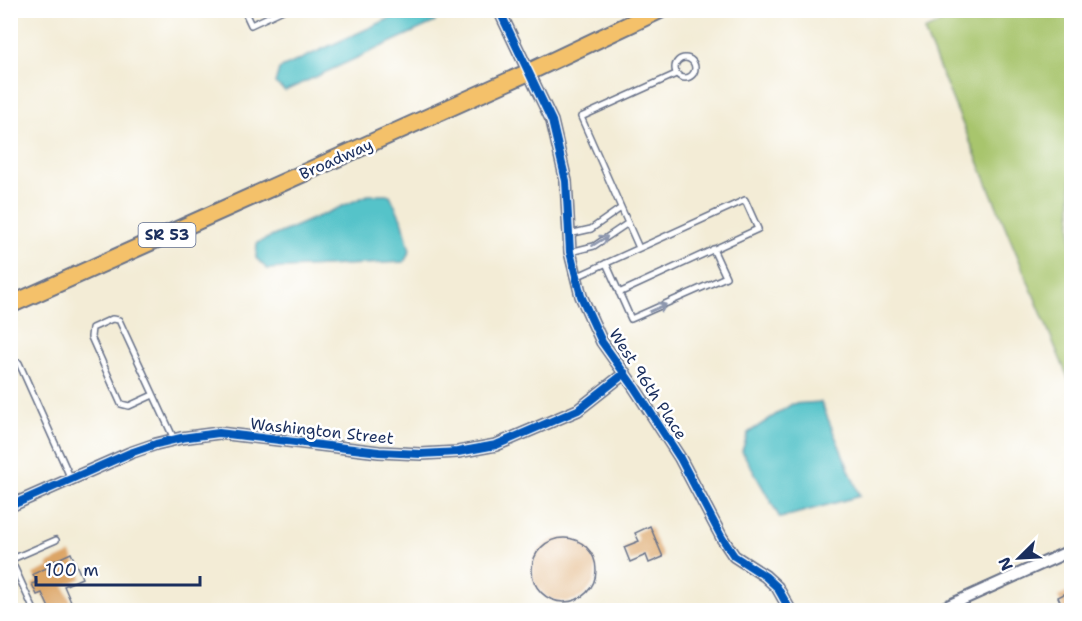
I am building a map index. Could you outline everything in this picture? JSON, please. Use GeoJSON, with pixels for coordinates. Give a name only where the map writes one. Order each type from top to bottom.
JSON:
{"type":"FeatureCollection","features":[{"type":"Feature","properties":{"kind":"main road","name":"Broadway"},"geometry":{"type":"LineString","coordinates":[[10,305],[529,72],[660,10]]}},
{"type":"Feature","properties":{"kind":"street","name":"West 96th Place"},"geometry":{"type":"LineString","coordinates":[[499,10],[552,121],[566,181],[570,252],[581,296],[602,342],[680,458],[722,538],[734,556],[765,576],[777,587],[790,610]]}},
{"type":"Feature","properties":{"kind":"street","name":"Washington Street"},"geometry":{"type":"LineString","coordinates":[[10,506],[130,453],[174,439],[219,433],[379,452],[421,454],[458,452],[496,445],[578,410],[625,373]]}},
{"type":"Feature","properties":{"kind":"street"},"geometry":{"type":"LineString","coordinates":[[939,610],[1071,550]]}},
{"type":"Feature","properties":{"kind":"lane"},"geometry":{"type":"LineString","coordinates":[[244,10],[251,25],[283,10]]}},
{"type":"Feature","properties":{"kind":"lane"},"geometry":{"type":"LineString","coordinates":[[639,248],[580,117],[676,74]]}},
{"type":"Feature","properties":{"kind":"lane"},"geometry":{"type":"LineString","coordinates":[[576,277],[745,200],[758,229],[619,293]]}},
{"type":"Feature","properties":{"kind":"lane"},"geometry":{"type":"LineString","coordinates":[[569,234],[591,230],[621,208]]}},
{"type":"Feature","properties":{"kind":"lane"},"geometry":{"type":"LineString","coordinates":[[570,252],[594,246],[628,223]]}},
{"type":"Feature","properties":{"kind":"lane"},"geometry":{"type":"LineString","coordinates":[[606,263],[632,319],[726,277],[713,249]]}},
{"type":"Feature","properties":{"kind":"lane"},"geometry":{"type":"LineString","coordinates":[[153,395],[129,406],[121,404],[90,337],[92,328],[112,319],[119,320],[174,439]]}},
{"type":"Feature","properties":{"kind":"lane"},"geometry":{"type":"LineString","coordinates":[[19,363],[71,479]]}},
{"type":"Feature","properties":{"kind":"lane"},"geometry":{"type":"LineString","coordinates":[[33,608],[11,560],[56,540]]}},
{"type":"Feature","properties":{"kind":"green space"},"geometry":{"type":"Polygon","coordinates":[[[964,11],[1071,11],[1071,385],[924,31],[964,11]]]}},
{"type":"Feature","properties":{"kind":"water"},"geometry":{"type":"Polygon","coordinates":[[[406,11],[436,11],[435,22],[285,91],[275,83],[279,69],[406,11]]]}},
{"type":"Feature","properties":{"kind":"water"},"geometry":{"type":"Polygon","coordinates":[[[368,195],[390,195],[403,223],[410,251],[404,262],[267,269],[256,258],[257,243],[368,195]]]}},
{"type":"Feature","properties":{"kind":"water"},"geometry":{"type":"Polygon","coordinates":[[[821,402],[860,496],[780,518],[742,451],[748,433],[792,404],[821,402]]]}},
{"type":"Feature","properties":{"kind":"building"},"geometry":{"type":"Polygon","coordinates":[[[650,526],[663,557],[649,563],[646,555],[630,562],[624,547],[639,541],[635,533],[650,526]]]}},
{"type":"Feature","properties":{"kind":"building"},"geometry":{"type":"Polygon","coordinates":[[[558,538],[570,538],[587,547],[594,558],[596,570],[594,582],[587,593],[570,602],[558,602],[546,597],[537,588],[532,576],[532,564],[537,552],[546,543],[558,538]]]}},
{"type":"Feature","properties":{"kind":"building"},"geometry":{"type":"Polygon","coordinates":[[[71,553],[82,578],[64,586],[71,602],[50,610],[42,593],[37,595],[32,584],[37,582],[33,574],[49,567],[47,564],[71,553]]]}},
{"type":"Feature","properties":{"kind":"building"},"geometry":{"type":"Polygon","coordinates":[[[1068,592],[1071,599],[1071,610],[1064,610],[1058,597],[1068,592]]]}},
{"type":"Feature","properties":{"kind":"cycle path"},"geometry":{"type":"LineString","coordinates":[[499,10],[552,121],[566,181],[570,252],[581,296],[602,342],[680,458],[722,538],[734,556],[765,576],[777,587],[790,610]]}},
{"type":"Feature","properties":{"kind":"cycle path"},"geometry":{"type":"LineString","coordinates":[[10,506],[130,453],[181,438],[219,433],[379,452],[421,454],[458,452],[496,445],[578,410],[625,373]]}}]}
